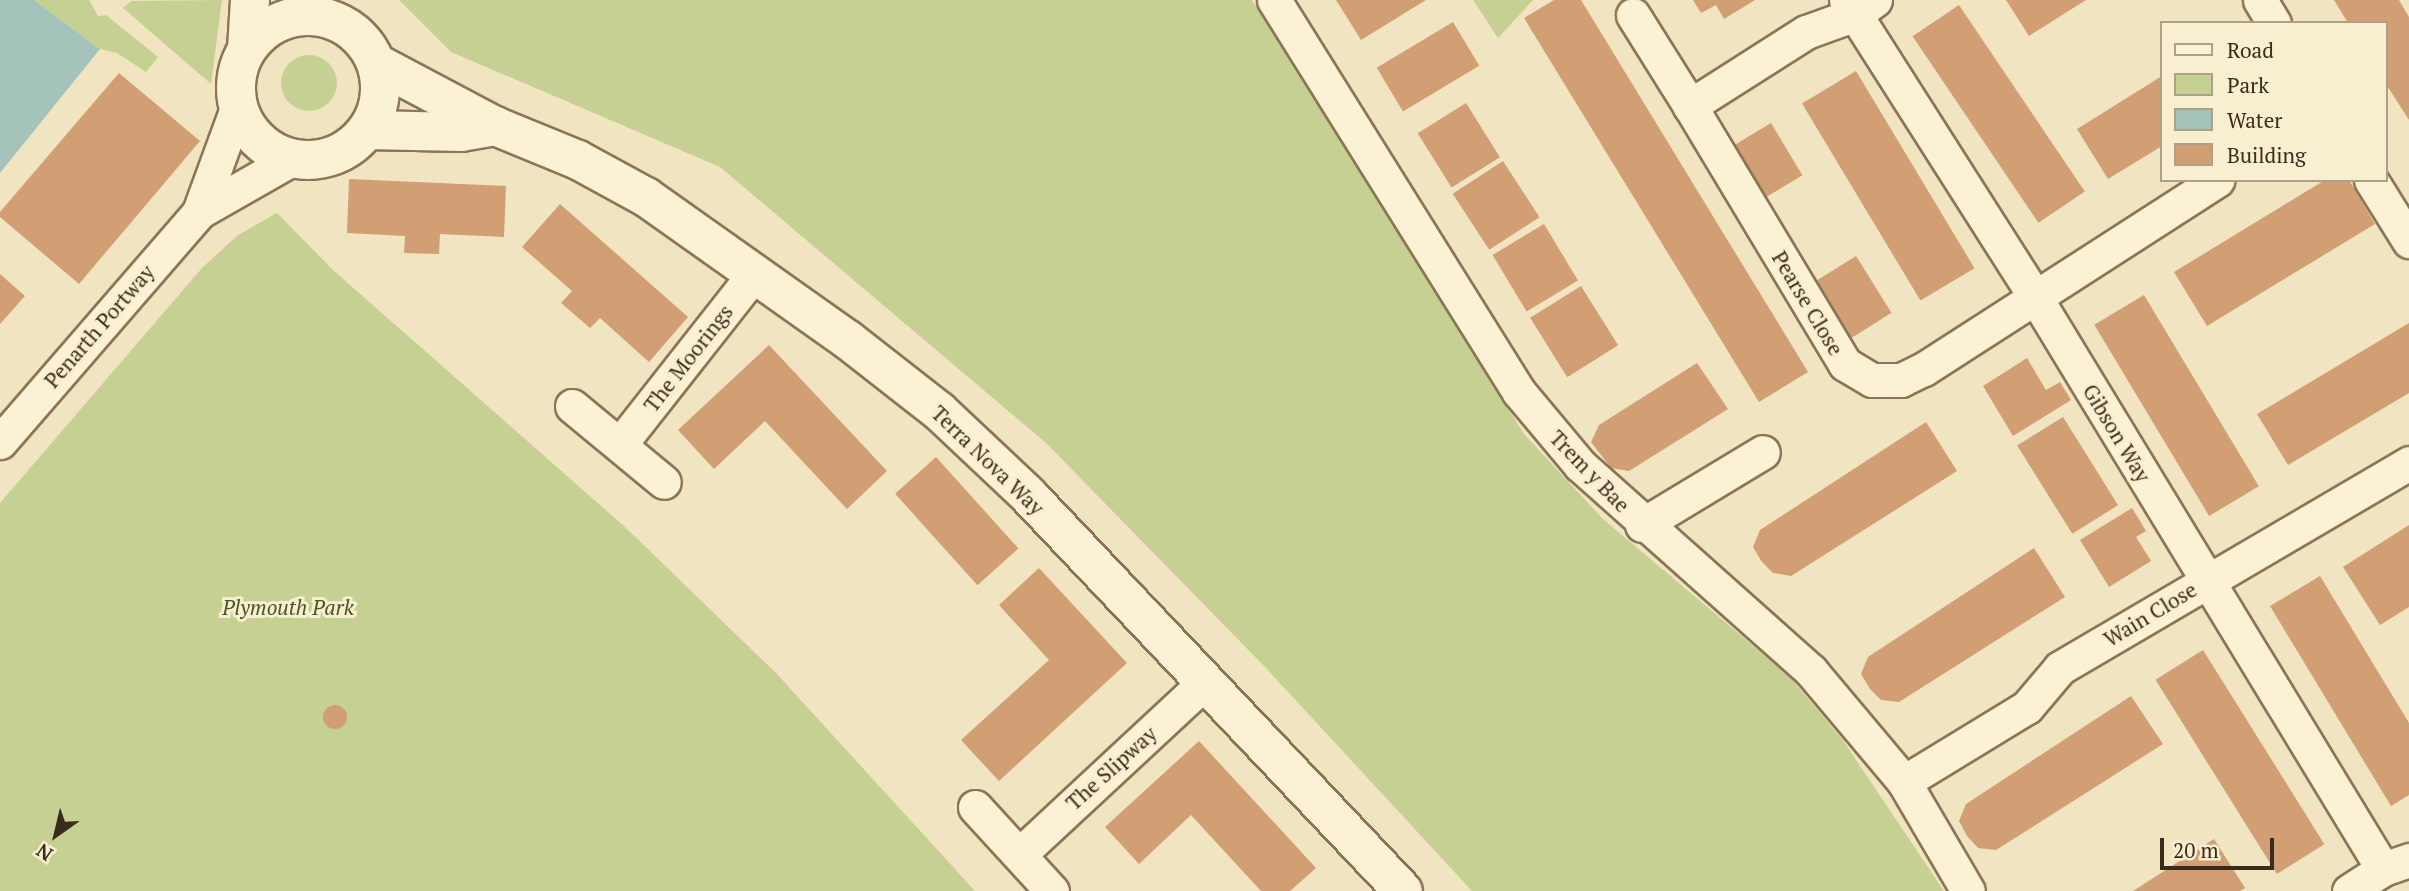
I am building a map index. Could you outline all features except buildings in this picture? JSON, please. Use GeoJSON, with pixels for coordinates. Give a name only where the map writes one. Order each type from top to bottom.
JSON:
{"type":"FeatureCollection","features":[{"type":"Feature","properties":{"kind":"street"},"geometry":{"type":"LineString","coordinates":[[247,50],[279,22],[315,8],[354,33],[376,63],[379,103],[367,130],[338,154],[314,160],[292,159],[252,135],[237,108],[239,68],[247,50],[250,0]]}},
{"type":"Feature","properties":{"kind":"street","name":"Trem y Bae"},"geometry":{"type":"LineString","coordinates":[[1274,0],[1519,392],[1580,465],[1642,525],[1811,671],[1904,782],[1968,891]]}},
{"type":"Feature","properties":{"kind":"street"},"geometry":{"type":"LineString","coordinates":[[2260,0],[2273,21]]}},
{"type":"Feature","properties":{"kind":"street"},"geometry":{"type":"LineString","coordinates":[[1690,106],[1806,32],[1859,5]]}},
{"type":"Feature","properties":{"kind":"street","name":"Gibson Way"},"geometry":{"type":"LineString","coordinates":[[1859,5],[2206,579],[2396,865]]}},
{"type":"Feature","properties":{"kind":"street","name":"Pearse Close"},"geometry":{"type":"LineString","coordinates":[[1633,15],[1845,364],[1872,380],[1900,380],[2036,300],[2214,182]]}},
{"type":"Feature","properties":{"kind":"street","name":"Terra Nova Way"},"geometry":{"type":"LineString","coordinates":[[376,63],[495,126],[612,177],[755,273],[951,422],[1028,495],[1403,891]]}},
{"type":"Feature","properties":{"kind":"street","name":"Penarth Portway"},"geometry":{"type":"LineString","coordinates":[[199,212],[237,108]]}},
{"type":"Feature","properties":{"kind":"street"},"geometry":{"type":"LineString","coordinates":[[367,130],[461,132],[495,126]]}},
{"type":"Feature","properties":{"kind":"street","name":"Penarth Portway"},"geometry":{"type":"LineString","coordinates":[[0,442],[199,212],[292,159]]}},
{"type":"Feature","properties":{"kind":"street"},"geometry":{"type":"LineString","coordinates":[[2372,182],[2409,242]]}},
{"type":"Feature","properties":{"kind":"street","name":"The Moorings"},"geometry":{"type":"LineString","coordinates":[[621,443],[755,273]]}},
{"type":"Feature","properties":{"kind":"street"},"geometry":{"type":"LineString","coordinates":[[572,406],[621,443],[664,482]]}},
{"type":"Feature","properties":{"kind":"street"},"geometry":{"type":"LineString","coordinates":[[1642,525],[1763,452]]}},
{"type":"Feature","properties":{"kind":"street","name":"Wain Close"},"geometry":{"type":"LineString","coordinates":[[1904,782],[2027,707],[2060,668],[2206,579],[2409,463]]}},
{"type":"Feature","properties":{"kind":"street","name":"The Slipway"},"geometry":{"type":"LineString","coordinates":[[1020,855],[1204,683]]}},
{"type":"Feature","properties":{"kind":"street"},"geometry":{"type":"LineString","coordinates":[[975,807],[1052,891]]}},
{"type":"Feature","properties":{"kind":"street"},"geometry":{"type":"LineString","coordinates":[[2349,891],[2396,865]]}},
{"type":"Feature","properties":{"kind":"green space"},"geometry":{"type":"Polygon","coordinates":[[[34,0],[89,0],[98,16],[106,15],[158,57],[146,72],[117,53],[100,49],[34,0]]]}},
{"type":"Feature","properties":{"kind":"green space"},"geometry":{"type":"Polygon","coordinates":[[[222,0],[211,84],[123,8],[131,1],[222,0]]]}},
{"type":"Feature","properties":{"kind":"green space"},"geometry":{"type":"Polygon","coordinates":[[[399,0],[1252,0],[1524,434],[1603,519],[1789,676],[1842,739],[1944,891],[1472,891],[1265,667],[1046,443],[720,167],[451,52],[399,0]]]}},
{"type":"Feature","properties":{"kind":"green space"},"geometry":{"type":"Polygon","coordinates":[[[1473,0],[1533,0],[1498,38],[1473,0]]]}},
{"type":"Feature","properties":{"kind":"green space"},"geometry":{"type":"Polygon","coordinates":[[[309,55],[320,57],[329,63],[335,72],[335,94],[329,103],[320,109],[309,111],[298,109],[289,103],[283,94],[281,83],[283,72],[289,63],[298,57],[309,55]]]}},
{"type":"Feature","properties":{"kind":"green space","name":"Plymouth Park"},"geometry":{"type":"Polygon","coordinates":[[[277,213],[333,270],[625,527],[776,673],[975,891],[0,891],[0,503],[202,268],[238,235],[277,213]]]}},
{"type":"Feature","properties":{"kind":"water"},"geometry":{"type":"Polygon","coordinates":[[[0,0],[34,0],[100,49],[0,173],[0,0]]]}}]}
